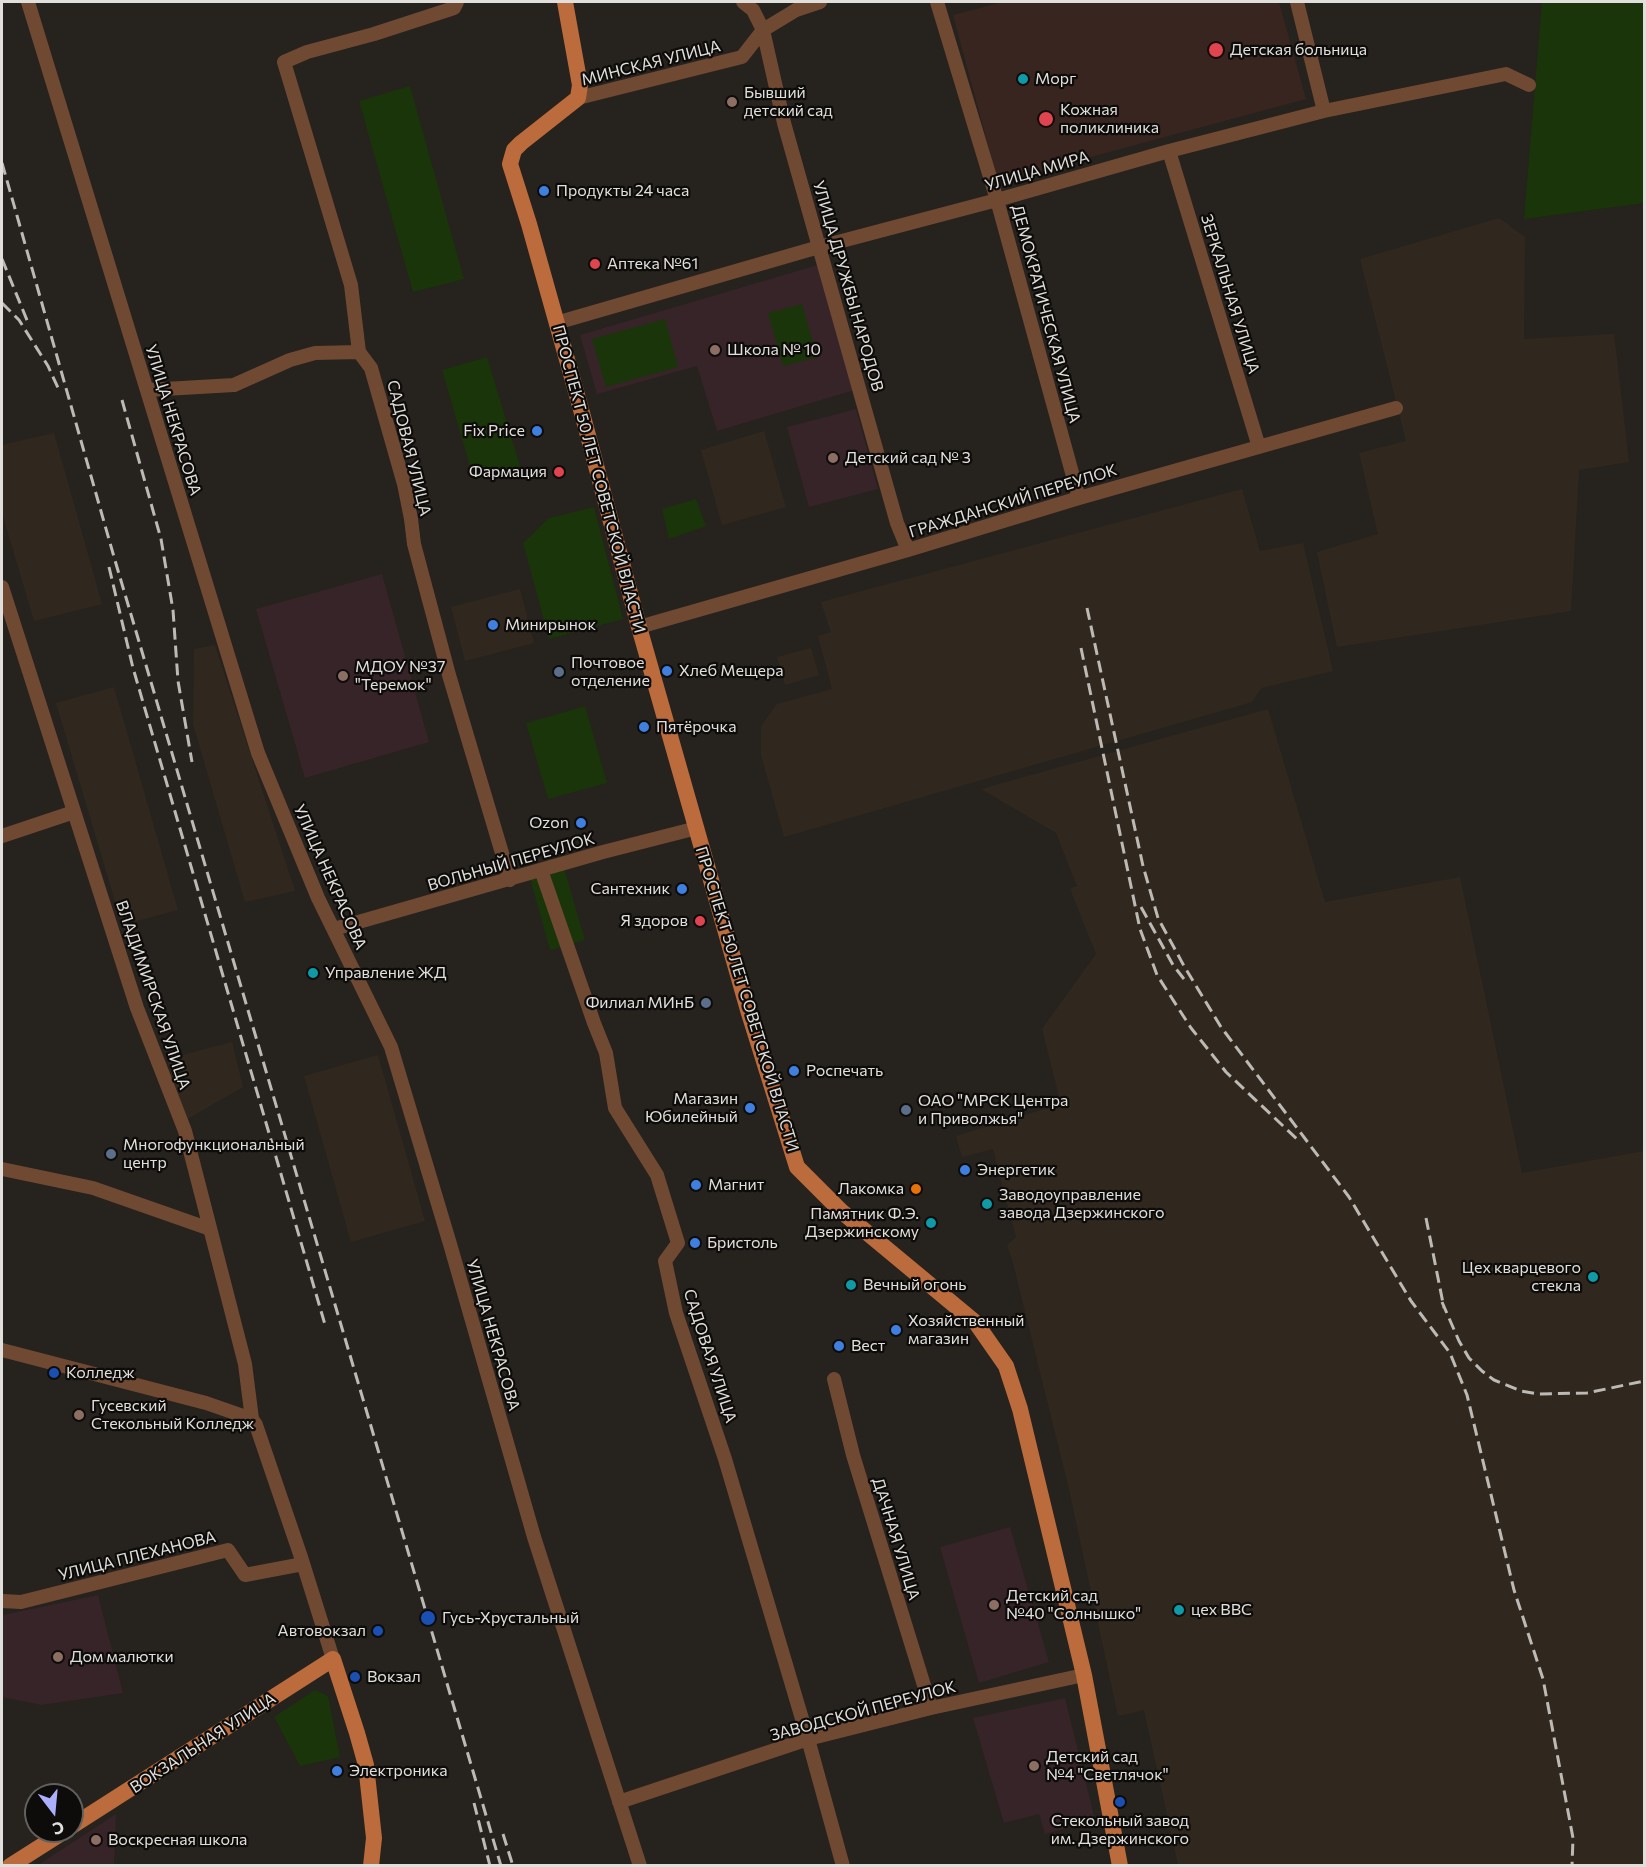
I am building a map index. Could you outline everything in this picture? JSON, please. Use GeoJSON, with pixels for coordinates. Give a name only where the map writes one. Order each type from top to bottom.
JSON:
{"type":"FeatureCollection","features":[{"type":"Feature","properties":{"kind":"main road"},"geometry":{"type":"LineString","coordinates":[[565,2],[579,92]]}},
{"type":"Feature","properties":{"kind":"main road","name":"ПРОСПЕКТ 50 ЛЕТ СОВЕТСКОЙ ВЛАСТИ"},"geometry":{"type":"LineString","coordinates":[[579,92],[514,150],[510,164],[589,436],[639,627],[728,943],[776,1104],[797,1167],[841,1211],[976,1323],[1006,1366],[1020,1409],[1084,1675],[1120,1866]]}},
{"type":"Feature","properties":{"kind":"main road"},"geometry":{"type":"LineString","coordinates":[[333,1659],[366,1765],[374,1838],[371,1866]]}},
{"type":"Feature","properties":{"kind":"main road","name":"ВОКЗАЛЬНАЯ УЛИЦА"},"geometry":{"type":"LineString","coordinates":[[84,1818],[333,1659]]}},
{"type":"Feature","properties":{"kind":"main road"},"geometry":{"type":"LineString","coordinates":[[10,1866],[46,1843]]}},
{"type":"Feature","properties":{"kind":"street","name":"УЛИЦА НЕКРАСОВА"},"geometry":{"type":"LineString","coordinates":[[28,2],[258,753],[318,898],[391,1047],[534,1538],[640,1866]]}},
{"type":"Feature","properties":{"kind":"street","name":"САДОВАЯ УЛИЦА"},"geometry":{"type":"LineString","coordinates":[[457,2],[454,8],[374,34],[307,52],[284,62],[351,285],[359,351],[371,368],[404,484],[414,544],[437,631],[510,880]]}},
{"type":"Feature","properties":{"kind":"street","name":"УЛИЦА ДРУЖБЫ НАРОДОВ"},"geometry":{"type":"LineString","coordinates":[[743,2],[753,10],[762,30],[784,123],[897,523],[908,550]]}},
{"type":"Feature","properties":{"kind":"street","name":"МИНСКАЯ УЛИЦА"},"geometry":{"type":"LineString","coordinates":[[579,92],[742,57],[762,30],[796,10],[820,2]]}},
{"type":"Feature","properties":{"kind":"street","name":"ДЕМОКРАТИЧЕСКАЯ УЛИЦА"},"geometry":{"type":"LineString","coordinates":[[937,2],[997,200],[1079,498]]}},
{"type":"Feature","properties":{"kind":"street"},"geometry":{"type":"LineString","coordinates":[[1297,2],[1324,111]]}},
{"type":"Feature","properties":{"kind":"street","name":"УЛИЦА МИРА"},"geometry":{"type":"LineString","coordinates":[[556,323],[819,247],[1324,111],[1506,74],[1529,85]]}},
{"type":"Feature","properties":{"kind":"street","name":"ЗЕРКАЛЬНАЯ УЛИЦА"},"geometry":{"type":"LineString","coordinates":[[1169,151],[1259,447]]}},
{"type":"Feature","properties":{"kind":"street"},"geometry":{"type":"LineString","coordinates":[[147,390],[234,385],[290,360],[315,353],[359,351]]}},
{"type":"Feature","properties":{"kind":"street","name":"ГРАЖДАНСКИЙ ПЕРЕУЛОК"},"geometry":{"type":"LineString","coordinates":[[639,627],[1396,408]]}},
{"type":"Feature","properties":{"kind":"street","name":"ВЛАДИМИРСКАЯ УЛИЦА"},"geometry":{"type":"LineString","coordinates":[[2,587],[136,1008],[185,1131],[245,1364],[252,1419],[303,1564]]}},
{"type":"Feature","properties":{"kind":"street"},"geometry":{"type":"LineString","coordinates":[[2,836],[74,812]]}},
{"type":"Feature","properties":{"kind":"street","name":"ВОЛЬНЫЙ ПЕРЕУЛОК"},"geometry":{"type":"LineString","coordinates":[[334,929],[697,828]]}},
{"type":"Feature","properties":{"kind":"street","name":"САДОВАЯ УЛИЦА"},"geometry":{"type":"LineString","coordinates":[[541,870],[606,1053],[615,1108],[657,1174],[678,1243],[665,1261],[676,1312],[725,1459],[843,1866]]}},
{"type":"Feature","properties":{"kind":"street"},"geometry":{"type":"LineString","coordinates":[[2,1168],[93,1188],[210,1229]]}},
{"type":"Feature","properties":{"kind":"street"},"geometry":{"type":"LineString","coordinates":[[2,1350],[206,1403],[252,1419]]}},
{"type":"Feature","properties":{"kind":"street","name":"ДАЧНАЯ УЛИЦА"},"geometry":{"type":"LineString","coordinates":[[834,1379],[853,1455],[931,1708]]}},
{"type":"Feature","properties":{"kind":"street","name":"УЛИЦА ПЛЕХАНОВА"},"geometry":{"type":"LineString","coordinates":[[2,1601],[21,1602],[228,1550],[245,1575],[303,1564]]}},
{"type":"Feature","properties":{"kind":"street"},"geometry":{"type":"LineString","coordinates":[[303,1564],[333,1659]]}},
{"type":"Feature","properties":{"kind":"street","name":"ЗАВОДСКОЙ ПЕРЕУЛОК"},"geometry":{"type":"LineString","coordinates":[[620,1802],[808,1739],[931,1708],[1084,1675]]}},
{"type":"Feature","properties":{"kind":"shaded area"},"geometry":{"type":"Polygon","coordinates":[[[1003,2],[1279,2],[1306,99],[998,182],[953,15],[1003,2]]]}},
{"type":"Feature","properties":{"kind":"shaded area"},"geometry":{"type":"Polygon","coordinates":[[[1499,218],[1525,237],[1524,339],[1614,334],[1629,462],[1579,470],[1571,611],[1337,647],[1317,552],[1378,534],[1359,453],[1406,441],[1360,259],[1499,218]]]}},
{"type":"Feature","properties":{"kind":"shaded area","name":"Школа № 10"},"geometry":{"type":"Polygon","coordinates":[[[821,264],[858,389],[717,431],[697,366],[597,394],[580,335],[821,264]]]}},
{"type":"Feature","properties":{"kind":"shaded area","name":"Детский сад № 3"},"geometry":{"type":"Polygon","coordinates":[[[856,409],[878,489],[809,507],[787,427],[856,409]]]}},
{"type":"Feature","properties":{"kind":"shaded area"},"geometry":{"type":"Polygon","coordinates":[[[764,431],[786,507],[722,525],[701,450],[764,431]]]}},
{"type":"Feature","properties":{"kind":"shaded area"},"geometry":{"type":"Polygon","coordinates":[[[54,433],[102,604],[34,621],[2,513],[2,445],[54,433]]]}},
{"type":"Feature","properties":{"kind":"shaded area"},"geometry":{"type":"Polygon","coordinates":[[[1242,489],[1260,551],[1303,543],[1333,671],[1261,688],[1252,702],[784,837],[761,755],[761,726],[777,704],[832,689],[818,636],[831,632],[821,602],[1242,489]]]}},
{"type":"Feature","properties":{"kind":"shaded area","name":"МДОУ №37 \"Теремок\""},"geometry":{"type":"Polygon","coordinates":[[[382,574],[429,742],[305,778],[256,609],[382,574]]]}},
{"type":"Feature","properties":{"kind":"shaded area","name":"Минирынок"},"geometry":{"type":"Polygon","coordinates":[[[520,589],[534,643],[465,661],[451,607],[520,589]]]}},
{"type":"Feature","properties":{"kind":"shaded area"},"geometry":{"type":"Polygon","coordinates":[[[215,645],[295,891],[245,902],[193,724],[194,649],[215,645]]]}},
{"type":"Feature","properties":{"kind":"shaded area"},"geometry":{"type":"Polygon","coordinates":[[[811,648],[819,675],[785,685],[777,657],[811,648]]]}},
{"type":"Feature","properties":{"kind":"shaded area"},"geometry":{"type":"Polygon","coordinates":[[[114,687],[178,910],[122,925],[56,703],[114,687]]]}},
{"type":"Feature","properties":{"kind":"shaded area"},"geometry":{"type":"Polygon","coordinates":[[[1268,709],[1325,902],[1460,877],[1522,1173],[1644,1151],[1644,1865],[1178,1865],[1144,1710],[1118,1716],[1068,1485],[1007,1245],[1016,1237],[993,1149],[962,1157],[956,1136],[1061,1104],[1042,1029],[1096,954],[1070,889],[1077,886],[1056,833],[981,789],[1268,709]]]}},
{"type":"Feature","properties":{"kind":"shaded area"},"geometry":{"type":"Polygon","coordinates":[[[232,1042],[243,1087],[184,1121],[167,1059],[232,1042]]]}},
{"type":"Feature","properties":{"kind":"shaded area"},"geometry":{"type":"Polygon","coordinates":[[[378,1055],[425,1221],[351,1242],[304,1076],[378,1055]]]}},
{"type":"Feature","properties":{"kind":"shaded area","name":"Детский сад №40 \"Солнышко\""},"geometry":{"type":"Polygon","coordinates":[[[1010,1527],[1049,1662],[979,1683],[940,1547],[1010,1527]]]}},
{"type":"Feature","properties":{"kind":"shaded area","name":"Дом малютки"},"geometry":{"type":"Polygon","coordinates":[[[98,1595],[123,1693],[41,1705],[2,1697],[3,1615],[98,1595]]]}},
{"type":"Feature","properties":{"kind":"shaded area","name":"Детский сад №4 \"Светлячок\""},"geometry":{"type":"Polygon","coordinates":[[[1065,1698],[1095,1820],[1045,1834],[1039,1814],[1004,1823],[973,1718],[1065,1698]]]}},
{"type":"Feature","properties":{"kind":"shaded area","name":"Воскресная школа"},"geometry":{"type":"Polygon","coordinates":[[[116,1814],[114,1865],[38,1865],[72,1843],[84,1843],[84,1835],[116,1814]]]}},
{"type":"Feature","properties":{"kind":"green space"},"geometry":{"type":"Polygon","coordinates":[[[1542,2],[1644,2],[1644,203],[1524,219],[1542,2]]]}},
{"type":"Feature","properties":{"kind":"green space"},"geometry":{"type":"Polygon","coordinates":[[[410,86],[464,279],[413,292],[359,101],[410,86]]]}},
{"type":"Feature","properties":{"kind":"green space"},"geometry":{"type":"Polygon","coordinates":[[[802,304],[817,357],[783,366],[768,313],[802,304]]]}},
{"type":"Feature","properties":{"kind":"green space"},"geometry":{"type":"Polygon","coordinates":[[[665,319],[678,367],[606,387],[592,339],[665,319]]]}},
{"type":"Feature","properties":{"kind":"green space"},"geometry":{"type":"Polygon","coordinates":[[[487,357],[520,466],[474,480],[442,370],[487,357]]]}},
{"type":"Feature","properties":{"kind":"green space"},"geometry":{"type":"Polygon","coordinates":[[[696,499],[706,526],[669,539],[662,509],[696,499]]]}},
{"type":"Feature","properties":{"kind":"green space"},"geometry":{"type":"Polygon","coordinates":[[[594,507],[623,619],[549,639],[523,543],[549,518],[594,507]]]}},
{"type":"Feature","properties":{"kind":"green space"},"geometry":{"type":"Polygon","coordinates":[[[585,706],[607,783],[548,799],[526,723],[585,706]]]}},
{"type":"Feature","properties":{"kind":"green space"},"geometry":{"type":"Polygon","coordinates":[[[564,868],[585,940],[550,950],[530,878],[564,868]]]}},
{"type":"Feature","properties":{"kind":"green space"},"geometry":{"type":"Polygon","coordinates":[[[315,1690],[328,1696],[340,1757],[300,1766],[274,1717],[315,1690]]]}},
{"type":"Feature","properties":{"kind":"railway"},"geometry":{"type":"LineString","coordinates":[[2,163],[114,557],[501,1866]]}},
{"type":"Feature","properties":{"kind":"railway"},"geometry":{"type":"LineString","coordinates":[[2,259],[29,325]]}},
{"type":"Feature","properties":{"kind":"railway"},"geometry":{"type":"LineString","coordinates":[[2,303],[19,320],[48,366],[59,390]]}},
{"type":"Feature","properties":{"kind":"railway"},"geometry":{"type":"LineString","coordinates":[[122,400],[161,539],[173,610],[178,681],[192,762]]}},
{"type":"Feature","properties":{"kind":"railway"},"geometry":{"type":"LineString","coordinates":[[109,567],[133,668],[326,1328]]}},
{"type":"Feature","properties":{"kind":"railway"},"geometry":{"type":"LineString","coordinates":[[1087,608],[1143,866],[1158,918],[1221,1027],[1349,1197],[1411,1301],[1450,1353],[1467,1395],[1514,1590],[1543,1679],[1573,1838],[1572,1866]]}},
{"type":"Feature","properties":{"kind":"railway"},"geometry":{"type":"LineString","coordinates":[[1081,648],[1140,929],[1157,975],[1191,1028],[1226,1072],[1299,1141]]}},
{"type":"Feature","properties":{"kind":"railway"},"geometry":{"type":"LineString","coordinates":[[1141,907],[1173,965],[1184,979]]}},
{"type":"Feature","properties":{"kind":"railway"},"geometry":{"type":"LineString","coordinates":[[1426,1218],[1444,1308]]}},
{"type":"Feature","properties":{"kind":"railway"},"geometry":{"type":"LineString","coordinates":[[1442,1302],[1469,1358],[1494,1380],[1521,1391],[1539,1394],[1587,1393],[1644,1381]]}},
{"type":"Feature","properties":{"kind":"railway"},"geometry":{"type":"LineString","coordinates":[[474,1803],[490,1866]]}},
{"type":"Feature","properties":{"kind":"railway"},"geometry":{"type":"LineString","coordinates":[[503,1834],[513,1866]]}},
{"type":"Feature","properties":{"kind":"place","name":"Детская больница"},"geometry":{"type":"Point","coordinates":[1216,50]}},
{"type":"Feature","properties":{"kind":"place","name":"Морг"},"geometry":{"type":"Point","coordinates":[1023,79]}},
{"type":"Feature","properties":{"kind":"place","name":"Бывший детский сад"},"geometry":{"type":"Point","coordinates":[732,102]}},
{"type":"Feature","properties":{"kind":"place","name":"Кожная поликлиника"},"geometry":{"type":"Point","coordinates":[1046,119]}},
{"type":"Feature","properties":{"kind":"place","name":"Продукты 24 часа"},"geometry":{"type":"Point","coordinates":[544,191]}},
{"type":"Feature","properties":{"kind":"place","name":"Аптека №61"},"geometry":{"type":"Point","coordinates":[595,264]}},
{"type":"Feature","properties":{"kind":"place","name":"Школа № 10"},"geometry":{"type":"Point","coordinates":[715,350]}},
{"type":"Feature","properties":{"kind":"place","name":"Fix Price"},"geometry":{"type":"Point","coordinates":[537,431]}},
{"type":"Feature","properties":{"kind":"place","name":"Детский сад № 3"},"geometry":{"type":"Point","coordinates":[833,458]}},
{"type":"Feature","properties":{"kind":"place","name":"Фармация"},"geometry":{"type":"Point","coordinates":[559,472]}},
{"type":"Feature","properties":{"kind":"place","name":"Минирынок"},"geometry":{"type":"Point","coordinates":[493,625]}},
{"type":"Feature","properties":{"kind":"place","name":"Хлеб Мещера"},"geometry":{"type":"Point","coordinates":[667,671]}},
{"type":"Feature","properties":{"kind":"place","name":"Почтовое отделение"},"geometry":{"type":"Point","coordinates":[559,672]}},
{"type":"Feature","properties":{"kind":"place","name":"МДОУ №37 \"Теремок\""},"geometry":{"type":"Point","coordinates":[343,676]}},
{"type":"Feature","properties":{"kind":"place","name":"Пятёрочка"},"geometry":{"type":"Point","coordinates":[644,727]}},
{"type":"Feature","properties":{"kind":"place","name":"Ozon"},"geometry":{"type":"Point","coordinates":[581,823]}},
{"type":"Feature","properties":{"kind":"place","name":"Сантехник"},"geometry":{"type":"Point","coordinates":[682,889]}},
{"type":"Feature","properties":{"kind":"place","name":"Я здоров"},"geometry":{"type":"Point","coordinates":[700,921]}},
{"type":"Feature","properties":{"kind":"place","name":"Управление ЖД"},"geometry":{"type":"Point","coordinates":[313,973]}},
{"type":"Feature","properties":{"kind":"place","name":"Филиал МИнБ"},"geometry":{"type":"Point","coordinates":[706,1003]}},
{"type":"Feature","properties":{"kind":"place","name":"Роспечать"},"geometry":{"type":"Point","coordinates":[794,1071]}},
{"type":"Feature","properties":{"kind":"place","name":"Магазин Юбилейный"},"geometry":{"type":"Point","coordinates":[750,1108]}},
{"type":"Feature","properties":{"kind":"place","name":"ОАО \"МРСК Центра и Приволжья\""},"geometry":{"type":"Point","coordinates":[906,1110]}},
{"type":"Feature","properties":{"kind":"place","name":"Многофункциональный центр"},"geometry":{"type":"Point","coordinates":[111,1154]}},
{"type":"Feature","properties":{"kind":"place","name":"Энергетик"},"geometry":{"type":"Point","coordinates":[965,1170]}},
{"type":"Feature","properties":{"kind":"place","name":"Магнит"},"geometry":{"type":"Point","coordinates":[696,1185]}},
{"type":"Feature","properties":{"kind":"place","name":"Лакомка"},"geometry":{"type":"Point","coordinates":[916,1189]}},
{"type":"Feature","properties":{"kind":"place","name":"Заводоуправление завода Дзержинского"},"geometry":{"type":"Point","coordinates":[987,1204]}},
{"type":"Feature","properties":{"kind":"place","name":"Памятник Ф.Э. Дзержинскому"},"geometry":{"type":"Point","coordinates":[931,1223]}},
{"type":"Feature","properties":{"kind":"place","name":"Бристоль"},"geometry":{"type":"Point","coordinates":[695,1243]}},
{"type":"Feature","properties":{"kind":"place","name":"Цех кварцевого стекла"},"geometry":{"type":"Point","coordinates":[1593,1277]}},
{"type":"Feature","properties":{"kind":"place","name":"Вечный огонь"},"geometry":{"type":"Point","coordinates":[851,1285]}},
{"type":"Feature","properties":{"kind":"place","name":"Хозяйственный магазин"},"geometry":{"type":"Point","coordinates":[896,1330]}},
{"type":"Feature","properties":{"kind":"place","name":"Вест"},"geometry":{"type":"Point","coordinates":[839,1346]}},
{"type":"Feature","properties":{"kind":"place","name":"Колледж"},"geometry":{"type":"Point","coordinates":[54,1373]}},
{"type":"Feature","properties":{"kind":"place","name":"Гусевский Стекольный Колледж"},"geometry":{"type":"Point","coordinates":[79,1415]}},
{"type":"Feature","properties":{"kind":"place","name":"Детский сад №40 \"Солнышко\""},"geometry":{"type":"Point","coordinates":[994,1605]}},
{"type":"Feature","properties":{"kind":"place","name":"цех ВВС"},"geometry":{"type":"Point","coordinates":[1179,1610]}},
{"type":"Feature","properties":{"kind":"place","name":"Гусь-Хрустальный"},"geometry":{"type":"Point","coordinates":[428,1618]}},
{"type":"Feature","properties":{"kind":"place","name":"Автовокзал"},"geometry":{"type":"Point","coordinates":[378,1631]}},
{"type":"Feature","properties":{"kind":"place","name":"Дом малютки"},"geometry":{"type":"Point","coordinates":[58,1657]}},
{"type":"Feature","properties":{"kind":"place","name":"Вокзал"},"geometry":{"type":"Point","coordinates":[355,1677]}},
{"type":"Feature","properties":{"kind":"place","name":"Детский сад №4 \"Светлячок\""},"geometry":{"type":"Point","coordinates":[1034,1766]}},
{"type":"Feature","properties":{"kind":"place","name":"Электроника"},"geometry":{"type":"Point","coordinates":[337,1771]}},
{"type":"Feature","properties":{"kind":"place","name":"Стекольный завод им. Дзержинского"},"geometry":{"type":"Point","coordinates":[1120,1802]}},
{"type":"Feature","properties":{"kind":"place","name":"Воскресная школа"},"geometry":{"type":"Point","coordinates":[96,1840]}}]}
